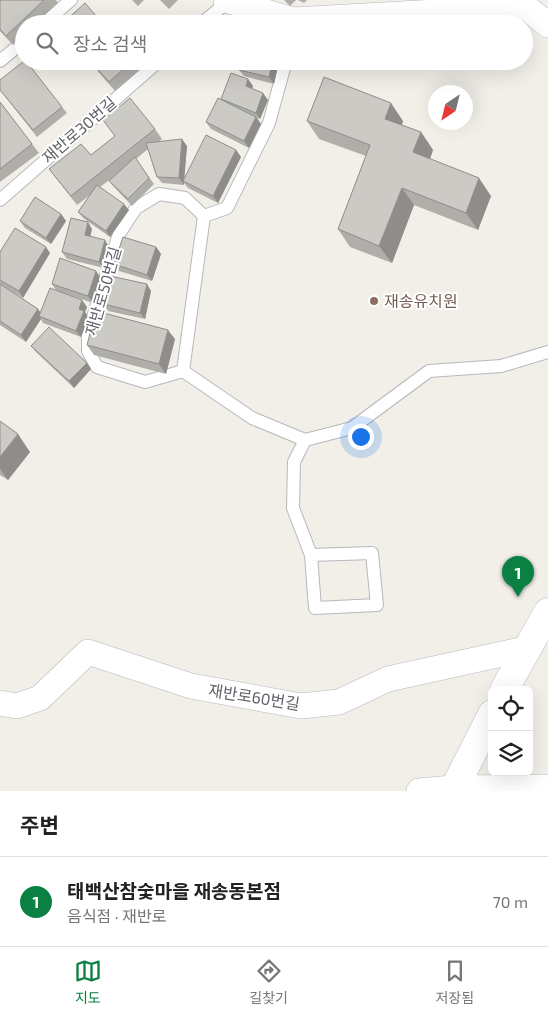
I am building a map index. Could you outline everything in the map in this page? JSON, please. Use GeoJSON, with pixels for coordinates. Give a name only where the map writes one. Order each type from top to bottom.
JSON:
{"type":"FeatureCollection","features":[{"type":"Feature","properties":{"kind":"main road"},"geometry":{"type":"LineString","coordinates":[[506,686],[548,612]]}},
{"type":"Feature","properties":{"kind":"main road"},"geometry":{"type":"LineString","coordinates":[[453,789],[488,722]]}},
{"type":"Feature","properties":{"kind":"street"},"geometry":{"type":"LineString","coordinates":[[228,0],[272,15]]}},
{"type":"Feature","properties":{"kind":"street"},"geometry":{"type":"LineString","coordinates":[[378,15],[524,3],[548,25]]}},
{"type":"Feature","properties":{"kind":"street","name":"재반로60번길"},"geometry":{"type":"LineString","coordinates":[[0,703],[17,706],[40,698],[88,652],[191,686],[300,706],[338,702],[388,678],[526,649]]}},
{"type":"Feature","properties":{"kind":"street"},"geometry":{"type":"LineString","coordinates":[[420,791],[548,787]]}},
{"type":"Feature","properties":{"kind":"lane"},"geometry":{"type":"LineString","coordinates":[[54,15],[71,0]]}},
{"type":"Feature","properties":{"kind":"lane"},"geometry":{"type":"LineString","coordinates":[[212,15],[228,0]]}},
{"type":"Feature","properties":{"kind":"lane"},"geometry":{"type":"LineString","coordinates":[[0,61],[15,48]]}},
{"type":"Feature","properties":{"kind":"lane","name":"재반로30번길"},"geometry":{"type":"LineString","coordinates":[[0,200],[148,70]]}},
{"type":"Feature","properties":{"kind":"lane"},"geometry":{"type":"LineString","coordinates":[[284,70],[269,123],[227,208],[204,216],[183,371],[252,418],[305,440],[352,428],[429,371],[501,366],[548,352]]}},
{"type":"Feature","properties":{"kind":"lane","name":"재반로50번길"},"geometry":{"type":"LineString","coordinates":[[183,371],[145,382],[98,367],[88,351],[88,333],[119,234],[136,208],[158,194],[185,198],[204,216]]}},
{"type":"Feature","properties":{"kind":"lane"},"geometry":{"type":"LineString","coordinates":[[305,440],[294,462],[293,508],[311,555],[315,608],[377,605],[372,553],[311,555]]}},
{"type":"Feature","properties":{"kind":"building"},"geometry":{"type":"Polygon","coordinates":[[[0,0],[44,0],[28,15],[15,15],[15,27],[6,36],[0,29],[0,0]]]}},
{"type":"Feature","properties":{"kind":"building"},"geometry":{"type":"Polygon","coordinates":[[[85,3],[95,15],[72,15],[85,3]]]}},
{"type":"Feature","properties":{"kind":"building"},"geometry":{"type":"Polygon","coordinates":[[[15,68],[15,70],[33,70],[62,107],[33,130],[0,90],[0,80],[15,68]]]}},
{"type":"Feature","properties":{"kind":"building"},"geometry":{"type":"Polygon","coordinates":[[[98,70],[123,70],[109,82],[98,70]]]}},
{"type":"Feature","properties":{"kind":"building"},"geometry":{"type":"Polygon","coordinates":[[[239,70],[271,70],[269,77],[239,70]]]}},
{"type":"Feature","properties":{"kind":"building"},"geometry":{"type":"Polygon","coordinates":[[[231,73],[248,79],[246,86],[263,93],[256,113],[221,99],[231,73]]]}},
{"type":"Feature","properties":{"kind":"building"},"geometry":{"type":"Polygon","coordinates":[[[324,77],[391,103],[385,119],[421,132],[413,152],[479,178],[466,213],[402,188],[379,246],[338,229],[370,145],[307,121],[324,77]]]}},
{"type":"Feature","properties":{"kind":"building"},"geometry":{"type":"Polygon","coordinates":[[[130,98],[155,129],[71,196],[49,169],[81,144],[91,155],[115,136],[103,120],[130,98]]]}},
{"type":"Feature","properties":{"kind":"building"},"geometry":{"type":"Polygon","coordinates":[[[218,98],[256,117],[244,141],[206,122],[218,98]]]}},
{"type":"Feature","properties":{"kind":"building"},"geometry":{"type":"Polygon","coordinates":[[[0,102],[32,144],[0,169],[0,102]]]}},
{"type":"Feature","properties":{"kind":"building"},"geometry":{"type":"Polygon","coordinates":[[[206,135],[236,150],[213,196],[183,181],[206,135]]]}},
{"type":"Feature","properties":{"kind":"building"},"geometry":{"type":"Polygon","coordinates":[[[182,139],[179,178],[157,177],[146,143],[182,139]]]}},
{"type":"Feature","properties":{"kind":"building"},"geometry":{"type":"Polygon","coordinates":[[[135,157],[149,178],[128,199],[109,181],[135,157]]]}},
{"type":"Feature","properties":{"kind":"building"},"geometry":{"type":"Polygon","coordinates":[[[97,185],[124,204],[106,231],[78,212],[97,185]]]}},
{"type":"Feature","properties":{"kind":"building"},"geometry":{"type":"Polygon","coordinates":[[[35,197],[61,214],[46,238],[20,221],[35,197]]]}},
{"type":"Feature","properties":{"kind":"building"},"geometry":{"type":"Polygon","coordinates":[[[71,218],[88,222],[85,235],[105,240],[99,262],[62,252],[71,218]]]}},
{"type":"Feature","properties":{"kind":"building"},"geometry":{"type":"Polygon","coordinates":[[[15,228],[46,247],[19,291],[0,280],[0,252],[15,228]]]}},
{"type":"Feature","properties":{"kind":"building"},"geometry":{"type":"Polygon","coordinates":[[[123,237],[156,247],[147,275],[114,264],[123,237]]]}},
{"type":"Feature","properties":{"kind":"building"},"geometry":{"type":"Polygon","coordinates":[[[60,258],[96,271],[88,296],[52,284],[60,258]]]}},
{"type":"Feature","properties":{"kind":"building"},"geometry":{"type":"Polygon","coordinates":[[[110,276],[147,284],[140,313],[104,304],[110,276]]]}},
{"type":"Feature","properties":{"kind":"building"},"geometry":{"type":"Polygon","coordinates":[[[0,284],[38,309],[21,335],[0,321],[0,284]]]}},
{"type":"Feature","properties":{"kind":"building"},"geometry":{"type":"Polygon","coordinates":[[[50,288],[82,300],[79,309],[84,311],[76,331],[39,316],[50,288]]]}},
{"type":"Feature","properties":{"kind":"building"},"geometry":{"type":"Polygon","coordinates":[[[96,311],[168,330],[159,364],[87,345],[96,311]]]}},
{"type":"Feature","properties":{"kind":"building"},"geometry":{"type":"Polygon","coordinates":[[[49,327],[87,363],[69,381],[31,346],[49,327]]]}},
{"type":"Feature","properties":{"kind":"building"},"geometry":{"type":"Polygon","coordinates":[[[0,421],[18,434],[0,457],[0,421]]]}},
{"type":"Feature","properties":{"kind":"place","name":"재송유치원"},"geometry":{"type":"Point","coordinates":[374,301]}},
{"type":"Feature","properties":{"kind":"place","name":"태백산참숯마을 재송동본점"},"geometry":{"type":"Point","coordinates":[518,597]}}]}
